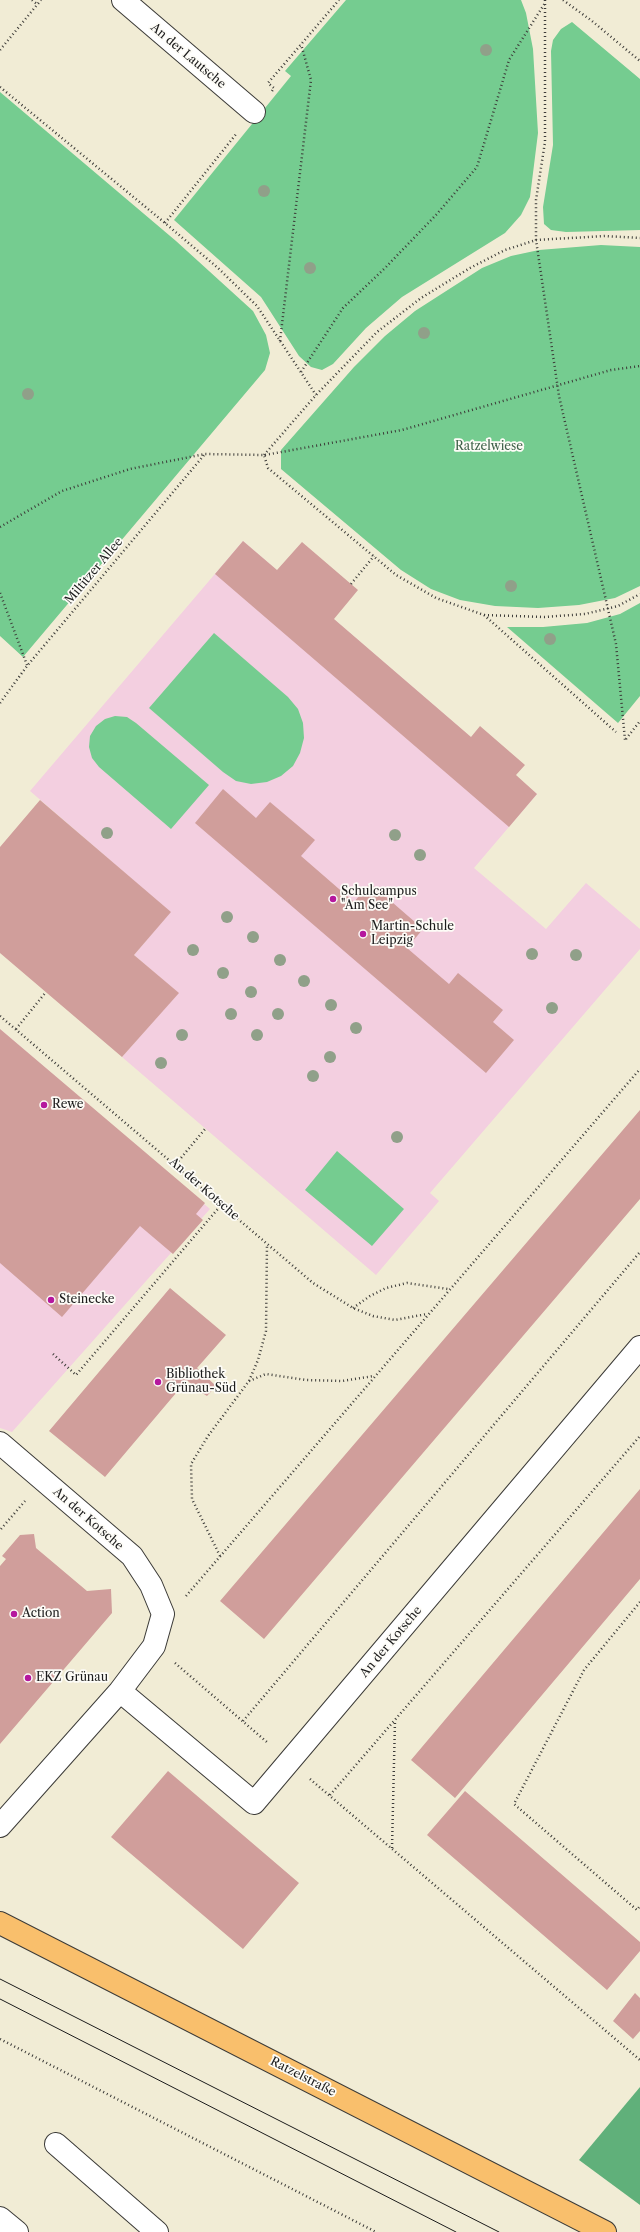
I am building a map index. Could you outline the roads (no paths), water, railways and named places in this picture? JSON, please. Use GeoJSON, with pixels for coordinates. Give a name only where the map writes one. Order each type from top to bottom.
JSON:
{"type":"FeatureCollection","features":[{"type":"Feature","properties":{"kind":"main road","name":"Ratzelstraße"},"geometry":{"type":"LineString","coordinates":[[0,1922],[606,2232]]}},
{"type":"Feature","properties":{"kind":"street","name":"An der Lautsche"},"geometry":{"type":"LineString","coordinates":[[123,0],[254,112]]}},
{"type":"Feature","properties":{"kind":"street","name":"An der Kotsche"},"geometry":{"type":"LineString","coordinates":[[0,1443],[132,1556],[151,1585],[163,1614],[154,1646],[120,1691],[254,1803],[640,1347]]}},
{"type":"Feature","properties":{"kind":"street"},"geometry":{"type":"LineString","coordinates":[[0,1826],[120,1691]]}},
{"type":"Feature","properties":{"kind":"street"},"geometry":{"type":"LineString","coordinates":[[56,2144],[157,2232]]}},
{"type":"Feature","properties":{"kind":"street"},"geometry":{"type":"LineString","coordinates":[[0,2218],[17,2232]]}},
{"type":"Feature","properties":{"kind":"tram line"},"geometry":{"type":"LineString","coordinates":[[0,1979],[499,2232]]}},
{"type":"Feature","properties":{"kind":"tram line"},"geometry":{"type":"LineString","coordinates":[[0,1999],[456,2232]]}},
{"type":"Feature","properties":{"kind":"place","name":"Schulcampus \"Am See\""},"geometry":{"type":"Point","coordinates":[333,899]}},
{"type":"Feature","properties":{"kind":"place","name":"Martin-Schule Leipzig"},"geometry":{"type":"Point","coordinates":[363,934]}},
{"type":"Feature","properties":{"kind":"place","name":"Rewe"},"geometry":{"type":"Point","coordinates":[44,1105]}},
{"type":"Feature","properties":{"kind":"place","name":"Steinecke"},"geometry":{"type":"Point","coordinates":[51,1300]}},
{"type":"Feature","properties":{"kind":"place","name":"Bibliothek Grünau-Süd"},"geometry":{"type":"Point","coordinates":[158,1382]}},
{"type":"Feature","properties":{"kind":"place","name":"Action"},"geometry":{"type":"Point","coordinates":[14,1614]}},
{"type":"Feature","properties":{"kind":"place","name":"EKZ Grünau"},"geometry":{"type":"Point","coordinates":[28,1678]}},
{"type":"Feature","properties":{"kind":"park label","name":"Ratzelwiese"},"geometry":{"type":"Point","coordinates":[489,447]}}]}
